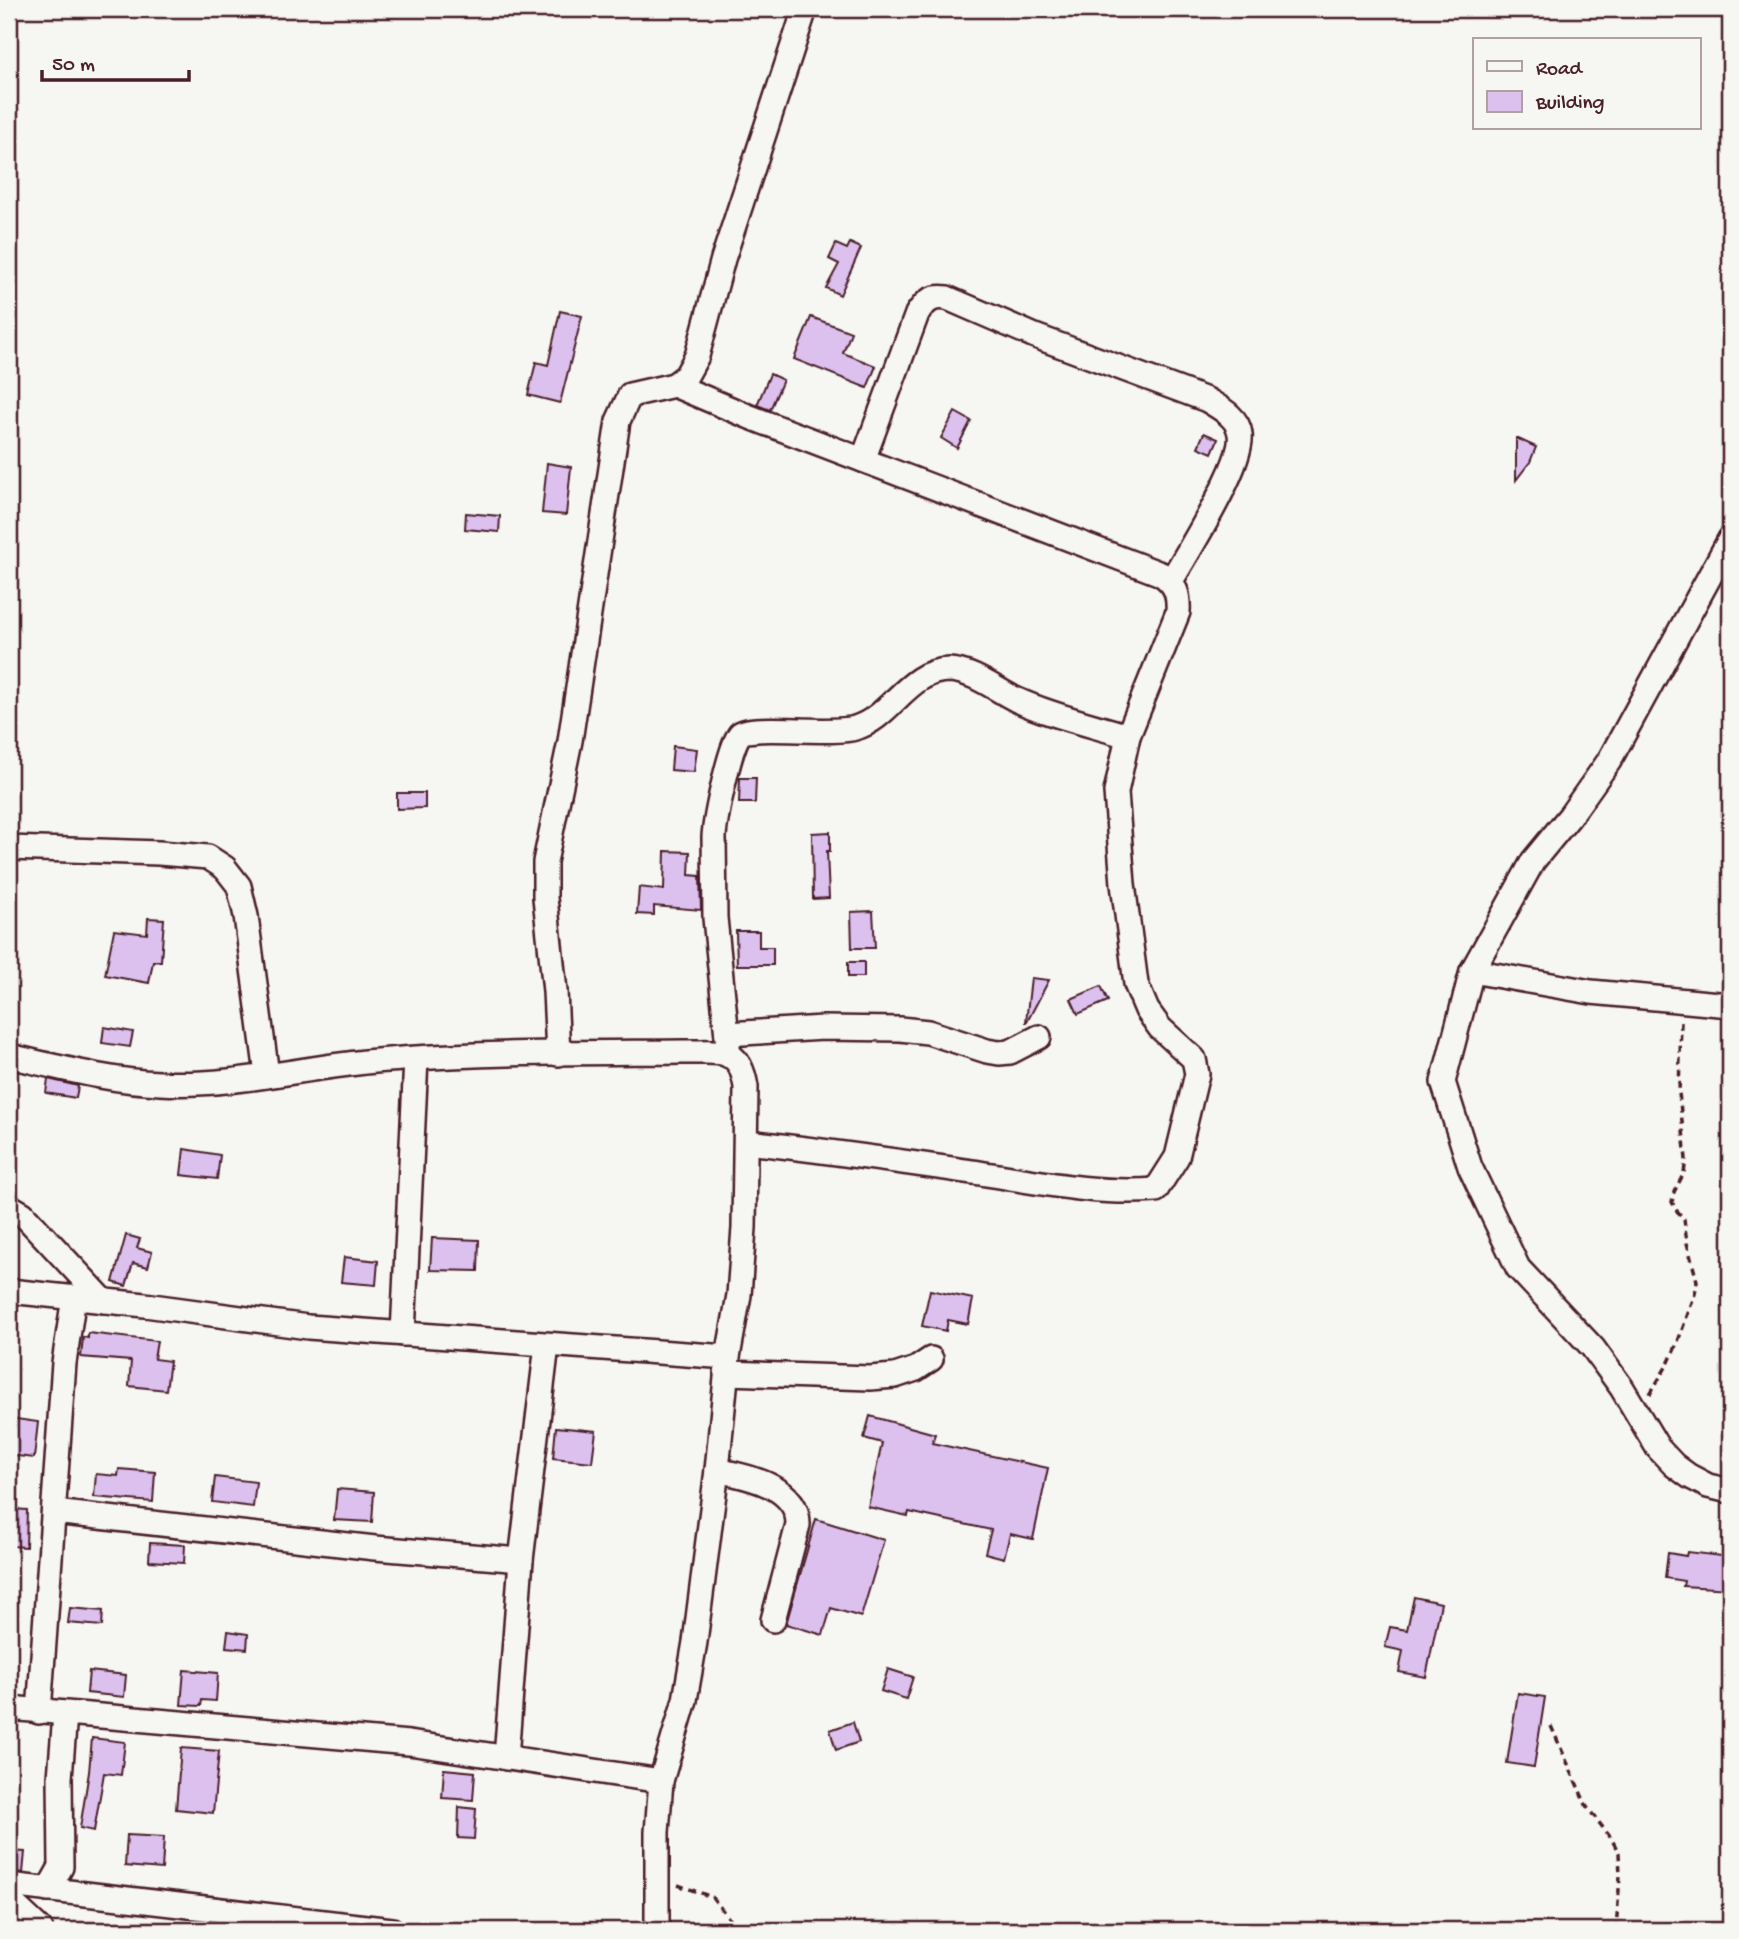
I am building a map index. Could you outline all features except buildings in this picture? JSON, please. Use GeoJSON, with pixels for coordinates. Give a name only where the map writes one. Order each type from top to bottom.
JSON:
{"type":"FeatureCollection","features":[{"type":"Feature","properties":{"kind":"street"},"geometry":{"type":"LineString","coordinates":[[558,1054],[555,991],[545,898],[545,862],[570,741],[615,436],[630,395],[674,385],[686,376],[697,356],[723,258],[805,9]]}},
{"type":"Feature","properties":{"kind":"street"},"geometry":{"type":"LineString","coordinates":[[863,460],[917,314],[927,300],[936,297],[947,298],[1035,336],[1207,400],[1230,415],[1240,432],[1241,444],[1219,496],[1171,581]]}},
{"type":"Feature","properties":{"kind":"street"},"geometry":{"type":"LineString","coordinates":[[674,385],[1161,574],[1171,581],[1177,591],[1178,612],[1128,736],[1116,792],[1123,884],[1136,984],[1147,1010],[1160,1028],[1194,1059],[1197,1065],[1177,1157],[1156,1190],[1133,1192],[1074,1187],[746,1142]]}},
{"type":"Feature","properties":{"kind":"street"},"geometry":{"type":"LineString","coordinates":[[1730,539],[1609,761],[1570,816],[1533,861],[1472,971],[1443,1082],[1470,1167],[1518,1268],[1593,1348],[1658,1448],[1674,1465],[1708,1486],[1730,1491]]}},
{"type":"Feature","properties":{"kind":"street"},"geometry":{"type":"LineString","coordinates":[[657,1930],[661,1781],[685,1700],[695,1643],[727,1365],[739,1295],[744,1228],[746,1087],[743,1068],[728,1045],[715,918],[715,825],[738,735],[743,731],[760,729],[836,731],[855,728],[867,723],[912,684],[927,675],[946,670],[971,676],[1037,708],[1128,736]]}},
{"type":"Feature","properties":{"kind":"street"},"geometry":{"type":"LineString","coordinates":[[9,848],[208,857],[225,868],[239,886],[246,916],[267,1075]]}},
{"type":"Feature","properties":{"kind":"street"},"geometry":{"type":"LineString","coordinates":[[1472,971],[1591,992],[1730,1005]]}},
{"type":"Feature","properties":{"kind":"street"},"geometry":{"type":"LineString","coordinates":[[9,1056],[94,1075],[159,1083],[205,1083],[366,1062],[683,1052],[823,1028],[928,1032],[999,1053],[1010,1052],[1040,1037]]}},
{"type":"Feature","properties":{"kind":"street"},"geometry":{"type":"LineString","coordinates":[[402,1334],[415,1059]]}},
{"type":"Feature","properties":{"kind":"street"},"geometry":{"type":"LineString","coordinates":[[9,1206],[23,1214],[104,1301]]}},
{"type":"Feature","properties":{"kind":"street"},"geometry":{"type":"LineString","coordinates":[[9,1291],[309,1327],[547,1345],[870,1378],[895,1376],[916,1369],[931,1359]]}},
{"type":"Feature","properties":{"kind":"street"},"geometry":{"type":"LineString","coordinates":[[39,1712],[64,1363],[74,1297]]}},
{"type":"Feature","properties":{"kind":"street"},"geometry":{"type":"LineString","coordinates":[[506,1758],[521,1560],[547,1345]]}},
{"type":"Feature","properties":{"kind":"street"},"geometry":{"type":"LineString","coordinates":[[717,1470],[768,1485],[784,1496],[798,1516],[798,1525],[773,1620]]}},
{"type":"Feature","properties":{"kind":"street"},"geometry":{"type":"LineString","coordinates":[[54,1512],[375,1548],[521,1560]]}},
{"type":"Feature","properties":{"kind":"street"},"geometry":{"type":"LineString","coordinates":[[9,1708],[410,1743],[661,1781]]}},
{"type":"Feature","properties":{"kind":"street"},"geometry":{"type":"LineString","coordinates":[[48,1890],[61,1867],[60,1778],[65,1714]]}},
{"type":"Feature","properties":{"kind":"street"},"geometry":{"type":"LineString","coordinates":[[9,1885],[310,1926],[392,1930]]}},
{"type":"Feature","properties":{"kind":"street"},"geometry":{"type":"LineString","coordinates":[[9,1900],[30,1926]]}},
{"type":"Feature","properties":{"kind":"path"},"geometry":{"type":"LineString","coordinates":[[1638,1414],[1669,1362],[1695,1294],[1697,1281],[1684,1219],[1672,1202],[1684,1173],[1686,1159],[1679,1093],[1682,1000]]}},
{"type":"Feature","properties":{"kind":"path"},"geometry":{"type":"LineString","coordinates":[[1551,1726],[1587,1807],[1619,1853],[1616,1930]]}},
{"type":"Feature","properties":{"kind":"path"},"geometry":{"type":"LineString","coordinates":[[657,1875],[712,1897],[731,1921],[755,1930]]}}]}
